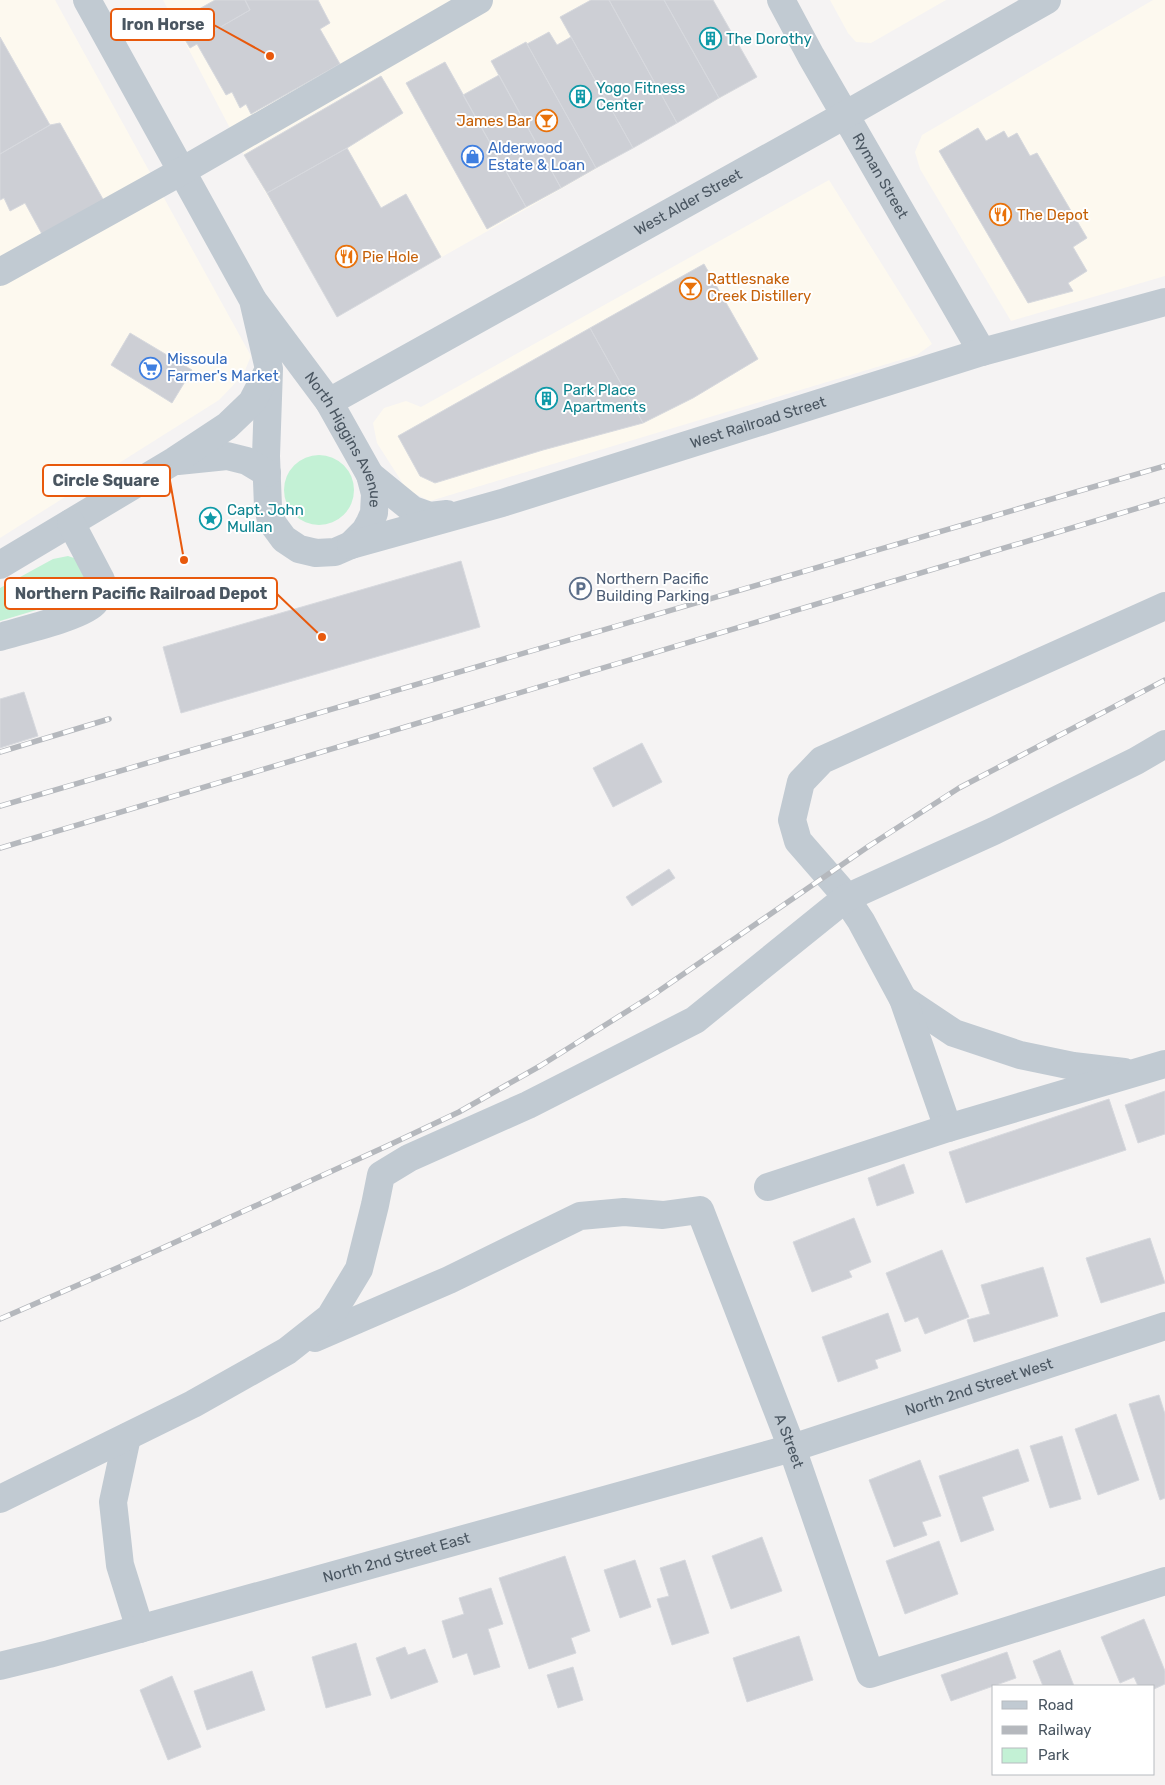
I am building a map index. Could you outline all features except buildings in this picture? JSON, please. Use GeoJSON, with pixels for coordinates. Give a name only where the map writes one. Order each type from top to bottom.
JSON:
{"type":"FeatureCollection","features":[{"type":"Feature","properties":{"kind":"street","name":"North Higgins Avenue"},"geometry":{"type":"LineString","coordinates":[[87,0],[253,300],[329,402],[370,475],[375,494],[374,513],[365,531],[351,545],[335,552],[316,553],[299,549],[284,539],[273,524],[270,516],[266,473],[269,369],[253,300]]}},
{"type":"Feature","properties":{"kind":"street"},"geometry":{"type":"LineString","coordinates":[[0,272],[182,171],[479,0]]}},
{"type":"Feature","properties":{"kind":"street","name":"Ryman Street"},"geometry":{"type":"LineString","coordinates":[[781,0],[982,352]]}},
{"type":"Feature","properties":{"kind":"street","name":"West Alder Street"},"geometry":{"type":"LineString","coordinates":[[329,402],[845,115],[1047,0]]}},
{"type":"Feature","properties":{"kind":"street","name":"West Railroad Street"},"geometry":{"type":"LineString","coordinates":[[351,545],[478,510],[982,352],[1165,302]]}},
{"type":"Feature","properties":{"kind":"street"},"geometry":{"type":"LineString","coordinates":[[0,565],[174,461],[227,426],[252,402],[269,369]]}},
{"type":"Feature","properties":{"kind":"street"},"geometry":{"type":"LineString","coordinates":[[174,461],[226,456],[247,461],[266,473]]}},
{"type":"Feature","properties":{"kind":"street"},"geometry":{"type":"LineString","coordinates":[[370,475],[412,510],[430,516],[478,510]]}},
{"type":"Feature","properties":{"kind":"street"},"geometry":{"type":"LineString","coordinates":[[0,637],[84,611],[96,602],[101,580],[71,524]]}},
{"type":"Feature","properties":{"kind":"street"},"geometry":{"type":"LineString","coordinates":[[948,1128],[903,999],[861,921],[840,888],[798,841],[792,820],[801,782],[822,760],[1165,606]]}},
{"type":"Feature","properties":{"kind":"street"},"geometry":{"type":"LineString","coordinates":[[0,1499],[193,1404],[287,1351],[330,1317],[359,1269],[381,1175],[409,1158],[528,1105],[695,1020],[846,898],[994,831],[1136,761],[1165,744]]}},
{"type":"Feature","properties":{"kind":"street"},"geometry":{"type":"LineString","coordinates":[[903,999],[954,1033],[1020,1055],[1073,1066],[1121,1072],[1157,1067]]}},
{"type":"Feature","properties":{"kind":"street"},"geometry":{"type":"LineString","coordinates":[[768,1187],[948,1128],[1157,1067]]}},
{"type":"Feature","properties":{"kind":"street","name":"A Street"},"geometry":{"type":"LineString","coordinates":[[287,1351],[448,1280],[580,1216],[624,1212],[663,1214],[700,1210],[792,1448],[870,1674],[1165,1581]]}},
{"type":"Feature","properties":{"kind":"street","name":"North 2nd Street West"},"geometry":{"type":"LineString","coordinates":[[792,1448],[1165,1326]]}},
{"type":"Feature","properties":{"kind":"street"},"geometry":{"type":"LineString","coordinates":[[127,1437],[113,1502],[120,1565],[140,1629]]}},
{"type":"Feature","properties":{"kind":"street","name":"North 2nd Street East"},"geometry":{"type":"LineString","coordinates":[[0,1666],[792,1448]]}},
{"type":"Feature","properties":{"kind":"shaded area"},"geometry":{"type":"Polygon","coordinates":[[[0,0],[55,0],[251,356],[243,375],[219,400],[0,538],[0,0]]]}},
{"type":"Feature","properties":{"kind":"shaded area"},"geometry":{"type":"Polygon","coordinates":[[[163,0],[713,0],[757,77],[337,317],[244,155],[163,0]]]}},
{"type":"Feature","properties":{"kind":"shaded area"},"geometry":{"type":"Polygon","coordinates":[[[830,0],[946,0],[871,43],[856,42],[848,33],[830,0]]]}},
{"type":"Feature","properties":{"kind":"shaded area"},"geometry":{"type":"Polygon","coordinates":[[[1153,0],[1165,0],[1165,276],[1011,321],[920,169],[915,152],[922,135],[1153,0]]]}},
{"type":"Feature","properties":{"kind":"shaded area"},"geometry":{"type":"Polygon","coordinates":[[[829,180],[932,344],[917,355],[430,501],[407,490],[377,443],[373,423],[384,408],[406,401],[421,407],[829,180]]]}},
{"type":"Feature","properties":{"kind":"green space"},"geometry":{"type":"Polygon","coordinates":[[[326,455],[339,461],[348,470],[352,476],[354,490],[352,504],[344,515],[333,523],[312,525],[305,523],[294,515],[286,504],[284,483],[286,476],[294,465],[305,457],[326,455]]]}},
{"type":"Feature","properties":{"kind":"green space"},"geometry":{"type":"Polygon","coordinates":[[[68,556],[74,558],[87,579],[83,589],[76,598],[0,621],[0,588],[53,559],[68,556]]]}},
{"type":"Feature","properties":{"kind":"railway"},"geometry":{"type":"LineString","coordinates":[[0,806],[1165,466]]}},
{"type":"Feature","properties":{"kind":"railway"},"geometry":{"type":"LineString","coordinates":[[0,848],[1165,500]]}},
{"type":"Feature","properties":{"kind":"railway"},"geometry":{"type":"LineString","coordinates":[[0,1319],[147,1255],[459,1112],[540,1066],[653,995],[869,846],[959,788],[1165,680]]}},
{"type":"Feature","properties":{"kind":"railway"},"geometry":{"type":"LineString","coordinates":[[0,752],[109,719]]}},
{"type":"Feature","properties":{"kind":"place","name":"The Dorothy"},"geometry":{"type":"Point","coordinates":[710,39]}},
{"type":"Feature","properties":{"kind":"place","name":"Iron Horse"},"geometry":{"type":"Point","coordinates":[270,56]}},
{"type":"Feature","properties":{"kind":"place","name":"Yogo Fitness Center"},"geometry":{"type":"Point","coordinates":[580,97]}},
{"type":"Feature","properties":{"kind":"place","name":"James Bar"},"geometry":{"type":"Point","coordinates":[547,121]}},
{"type":"Feature","properties":{"kind":"place","name":"Alderwood Estate & Loan"},"geometry":{"type":"Point","coordinates":[472,157]}},
{"type":"Feature","properties":{"kind":"place","name":"The Depot"},"geometry":{"type":"Point","coordinates":[1001,215]}},
{"type":"Feature","properties":{"kind":"place","name":"Pie Hole"},"geometry":{"type":"Point","coordinates":[346,257]}},
{"type":"Feature","properties":{"kind":"place","name":"Rattlesnake Creek Distillery"},"geometry":{"type":"Point","coordinates":[691,288]}},
{"type":"Feature","properties":{"kind":"place","name":"Missoula Farmer's Market"},"geometry":{"type":"Point","coordinates":[151,368]}},
{"type":"Feature","properties":{"kind":"place","name":"Park Place Apartments"},"geometry":{"type":"Point","coordinates":[547,399]}},
{"type":"Feature","properties":{"kind":"place","name":"Capt. John Mullan"},"geometry":{"type":"Point","coordinates":[211,519]}},
{"type":"Feature","properties":{"kind":"place","name":"Circle Square"},"geometry":{"type":"Point","coordinates":[184,560]}},
{"type":"Feature","properties":{"kind":"place","name":"Northern Pacific Building Parking"},"geometry":{"type":"Point","coordinates":[580,588]}},
{"type":"Feature","properties":{"kind":"place","name":"Northern Pacific Railroad Depot"},"geometry":{"type":"Point","coordinates":[322,637]}}]}
